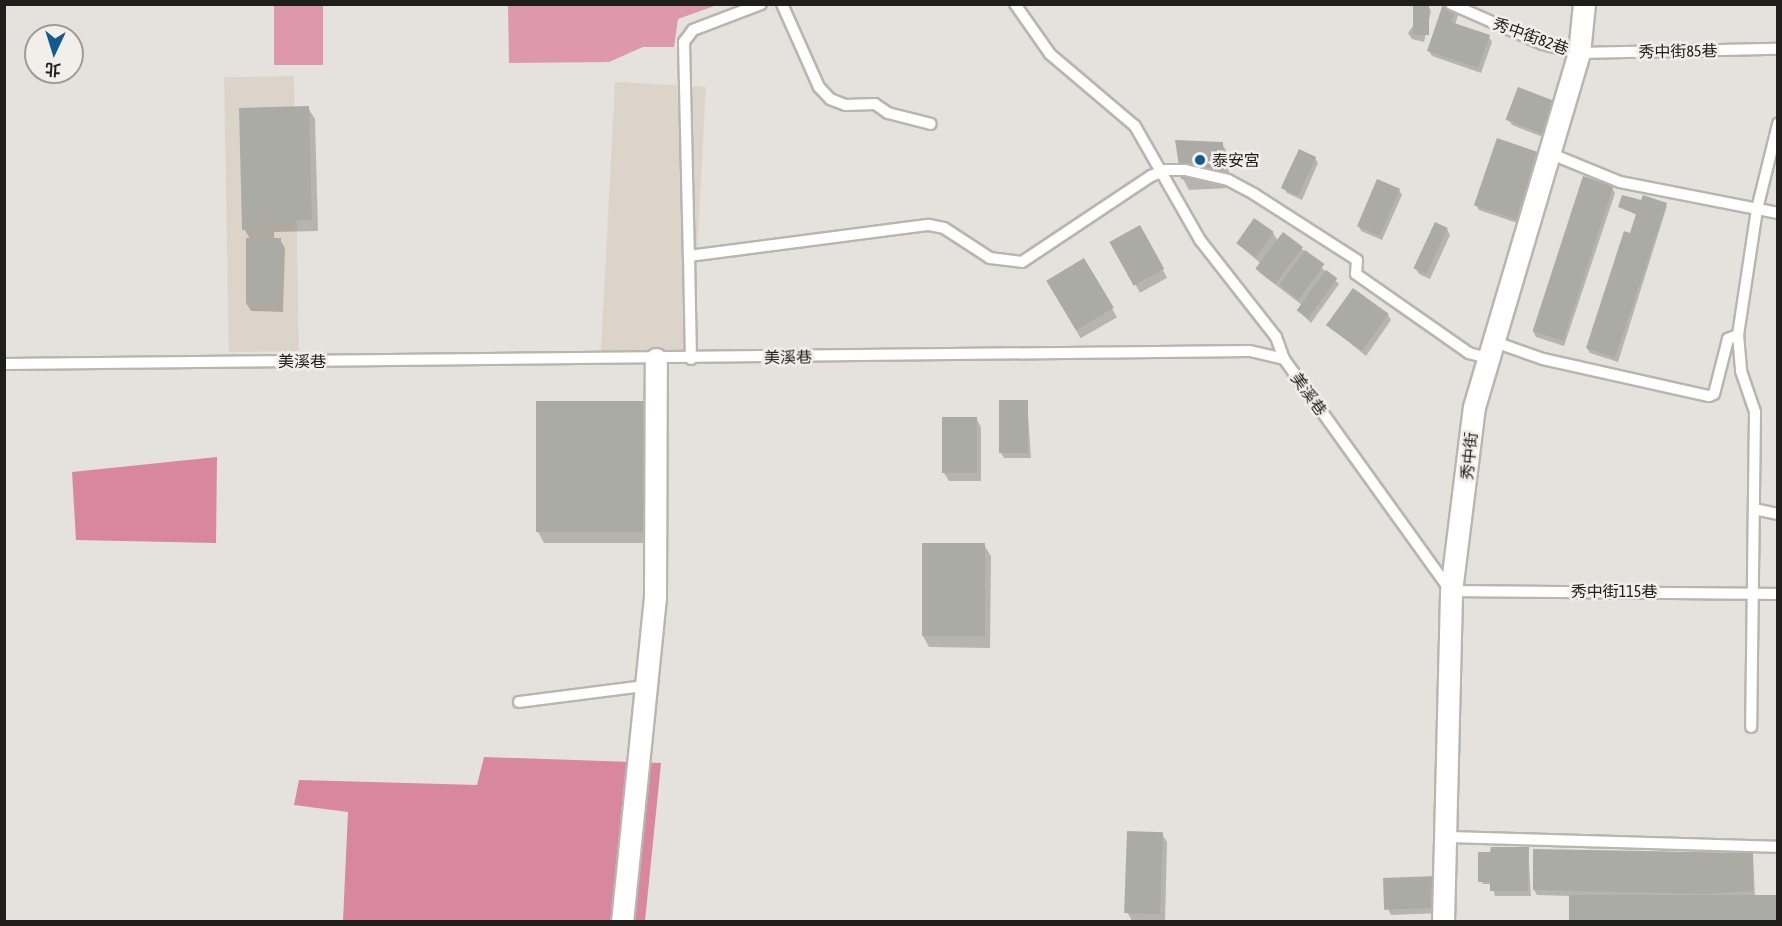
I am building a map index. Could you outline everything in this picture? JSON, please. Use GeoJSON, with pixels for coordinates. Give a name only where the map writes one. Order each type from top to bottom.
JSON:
{"type":"FeatureCollection","features":[{"type":"Feature","properties":{"kind":"street","name":"秀中街"},"geometry":{"type":"LineString","coordinates":[[1443,921],[1451,591],[1474,407],[1489,350],[1579,54],[1584,4]]}},
{"type":"Feature","properties":{"kind":"street"},"geometry":{"type":"LineString","coordinates":[[622,921],[644,686],[655,598],[656,359]]}},
{"type":"Feature","properties":{"kind":"lane"},"geometry":{"type":"LineString","coordinates":[[692,359],[684,42],[693,30],[761,4]]}},
{"type":"Feature","properties":{"kind":"lane"},"geometry":{"type":"LineString","coordinates":[[782,4],[819,87],[830,99],[846,105],[875,104],[888,113],[931,124]]}},
{"type":"Feature","properties":{"kind":"lane"},"geometry":{"type":"LineString","coordinates":[[1015,4],[1050,54],[1135,126],[1158,172],[1200,240],[1276,337],[1284,359]]}},
{"type":"Feature","properties":{"kind":"lane","name":"秀中街82巷"},"geometry":{"type":"LineString","coordinates":[[1451,4],[1542,44],[1579,54]]}},
{"type":"Feature","properties":{"kind":"lane","name":"秀中街85巷"},"geometry":{"type":"LineString","coordinates":[[1579,54],[1778,49]]}},
{"type":"Feature","properties":{"kind":"lane"},"geometry":{"type":"LineString","coordinates":[[1751,727],[1755,412],[1741,372],[1738,335],[1757,209],[1778,124]]}},
{"type":"Feature","properties":{"kind":"lane"},"geometry":{"type":"LineString","coordinates":[[1549,153],[1620,182],[1778,213]]}},
{"type":"Feature","properties":{"kind":"lane"},"geometry":{"type":"LineString","coordinates":[[689,256],[929,225],[944,228],[990,258],[1022,262],[1158,172],[1185,170],[1242,187],[1357,260],[1356,274],[1459,347],[1543,359],[1709,396],[1714,394],[1728,339],[1738,335]]}},
{"type":"Feature","properties":{"kind":"lane","name":"美溪巷"},"geometry":{"type":"LineString","coordinates":[[4,364],[692,359],[1250,351],[1284,359],[1451,591]]}},
{"type":"Feature","properties":{"kind":"lane"},"geometry":{"type":"LineString","coordinates":[[1754,510],[1778,514]]}},
{"type":"Feature","properties":{"kind":"lane","name":"秀中街115巷"},"geometry":{"type":"LineString","coordinates":[[1451,591],[1778,594]]}},
{"type":"Feature","properties":{"kind":"lane"},"geometry":{"type":"LineString","coordinates":[[519,702],[644,686]]}},
{"type":"Feature","properties":{"kind":"lane"},"geometry":{"type":"LineString","coordinates":[[1446,837],[1778,847]]}},
{"type":"Feature","properties":{"kind":"shaded area"},"geometry":{"type":"Polygon","coordinates":[[[508,4],[717,5],[678,19],[674,47],[643,47],[609,62],[509,63],[508,4]]]}},
{"type":"Feature","properties":{"kind":"shaded area"},"geometry":{"type":"Polygon","coordinates":[[[274,5],[323,5],[323,65],[274,65],[274,5]]]}},
{"type":"Feature","properties":{"kind":"shaded area"},"geometry":{"type":"Polygon","coordinates":[[[294,76],[299,351],[229,352],[224,77],[294,76]]]}},
{"type":"Feature","properties":{"kind":"shaded area"},"geometry":{"type":"Polygon","coordinates":[[[615,82],[706,87],[691,361],[601,357],[615,82]]]}},
{"type":"Feature","properties":{"kind":"shaded area"},"geometry":{"type":"Polygon","coordinates":[[[217,457],[216,543],[76,540],[72,472],[217,457]]]}},
{"type":"Feature","properties":{"kind":"shaded area"},"geometry":{"type":"Polygon","coordinates":[[[484,757],[661,763],[645,921],[343,921],[348,812],[294,805],[299,780],[477,785],[484,757]]]}},
{"type":"Feature","properties":{"kind":"building"},"geometry":{"type":"Polygon","coordinates":[[[1413,4],[1429,4],[1429,35],[1413,35],[1413,4]]]}},
{"type":"Feature","properties":{"kind":"building"},"geometry":{"type":"Polygon","coordinates":[[[1443,4],[1456,9],[1451,22],[1490,35],[1478,68],[1427,51],[1443,4]]]}},
{"type":"Feature","properties":{"kind":"building"},"geometry":{"type":"Polygon","coordinates":[[[1518,87],[1565,105],[1552,138],[1505,120],[1518,87]]]}},
{"type":"Feature","properties":{"kind":"building"},"geometry":{"type":"Polygon","coordinates":[[[309,106],[312,220],[269,221],[269,229],[242,230],[239,108],[309,106]]]}},
{"type":"Feature","properties":{"kind":"building"},"geometry":{"type":"Polygon","coordinates":[[[1497,138],[1549,156],[1526,223],[1474,205],[1497,138]]]}},
{"type":"Feature","properties":{"kind":"building","name":"泰安宮"},"geometry":{"type":"Polygon","coordinates":[[[1175,140],[1223,142],[1223,177],[1181,179],[1175,140]]]}},
{"type":"Feature","properties":{"kind":"building"},"geometry":{"type":"Polygon","coordinates":[[[1299,149],[1316,157],[1298,196],[1281,188],[1299,149]]]}},
{"type":"Feature","properties":{"kind":"building"},"geometry":{"type":"Polygon","coordinates":[[[1583,176],[1613,186],[1563,341],[1533,331],[1583,176]]]}},
{"type":"Feature","properties":{"kind":"building"},"geometry":{"type":"Polygon","coordinates":[[[1377,179],[1400,189],[1380,236],[1357,226],[1377,179]]]}},
{"type":"Feature","properties":{"kind":"building"},"geometry":{"type":"Polygon","coordinates":[[[1622,195],[1641,200],[1643,195],[1667,203],[1615,358],[1586,348],[1624,231],[1630,233],[1636,214],[1618,207],[1622,195]]]}},
{"type":"Feature","properties":{"kind":"building"},"geometry":{"type":"Polygon","coordinates":[[[1254,218],[1274,232],[1256,257],[1236,243],[1254,218]]]}},
{"type":"Feature","properties":{"kind":"building"},"geometry":{"type":"Polygon","coordinates":[[[1435,222],[1448,228],[1426,274],[1413,268],[1435,222]]]}},
{"type":"Feature","properties":{"kind":"building"},"geometry":{"type":"Polygon","coordinates":[[[1140,225],[1164,269],[1134,286],[1109,242],[1140,225]]]}},
{"type":"Feature","properties":{"kind":"building"},"geometry":{"type":"Polygon","coordinates":[[[1283,232],[1303,247],[1275,284],[1255,269],[1283,232]]]}},
{"type":"Feature","properties":{"kind":"building"},"geometry":{"type":"Polygon","coordinates":[[[246,238],[281,238],[281,303],[246,303],[246,238]]]}},
{"type":"Feature","properties":{"kind":"building"},"geometry":{"type":"Polygon","coordinates":[[[1305,250],[1324,264],[1299,300],[1279,286],[1305,250]]]}},
{"type":"Feature","properties":{"kind":"building"},"geometry":{"type":"Polygon","coordinates":[[[1084,258],[1114,308],[1076,330],[1046,281],[1084,258]]]}},
{"type":"Feature","properties":{"kind":"building"},"geometry":{"type":"Polygon","coordinates":[[[1326,270],[1337,278],[1308,319],[1297,310],[1326,270]]]}},
{"type":"Feature","properties":{"kind":"building"},"geometry":{"type":"Polygon","coordinates":[[[1353,288],[1389,314],[1362,351],[1326,325],[1353,288]]]}},
{"type":"Feature","properties":{"kind":"building"},"geometry":{"type":"Polygon","coordinates":[[[999,400],[1028,400],[1028,453],[999,453],[999,400]]]}},
{"type":"Feature","properties":{"kind":"building"},"geometry":{"type":"Polygon","coordinates":[[[536,401],[659,401],[659,532],[536,532],[536,401]]]}},
{"type":"Feature","properties":{"kind":"building"},"geometry":{"type":"Polygon","coordinates":[[[942,417],[977,417],[977,473],[942,473],[942,417]]]}},
{"type":"Feature","properties":{"kind":"building"},"geometry":{"type":"Polygon","coordinates":[[[922,543],[985,543],[985,636],[922,636],[922,543]]]}},
{"type":"Feature","properties":{"kind":"building"},"geometry":{"type":"Polygon","coordinates":[[[1127,831],[1163,832],[1160,914],[1124,913],[1127,831]]]}},
{"type":"Feature","properties":{"kind":"building"},"geometry":{"type":"Polygon","coordinates":[[[1491,847],[1529,847],[1528,891],[1490,891],[1490,882],[1478,882],[1478,852],[1490,852],[1491,847]]]}},
{"type":"Feature","properties":{"kind":"building"},"geometry":{"type":"Polygon","coordinates":[[[1533,849],[1753,853],[1753,891],[1706,894],[1533,890],[1533,849]]]}},
{"type":"Feature","properties":{"kind":"building"},"geometry":{"type":"Polygon","coordinates":[[[1437,876],[1438,908],[1384,910],[1383,878],[1437,876]]]}},
{"type":"Feature","properties":{"kind":"building"},"geometry":{"type":"Polygon","coordinates":[[[1569,895],[1778,895],[1778,921],[1569,921],[1569,895]]]}},
{"type":"Feature","properties":{"kind":"place","name":"泰安宮"},"geometry":{"type":"Point","coordinates":[1200,160]}}]}
